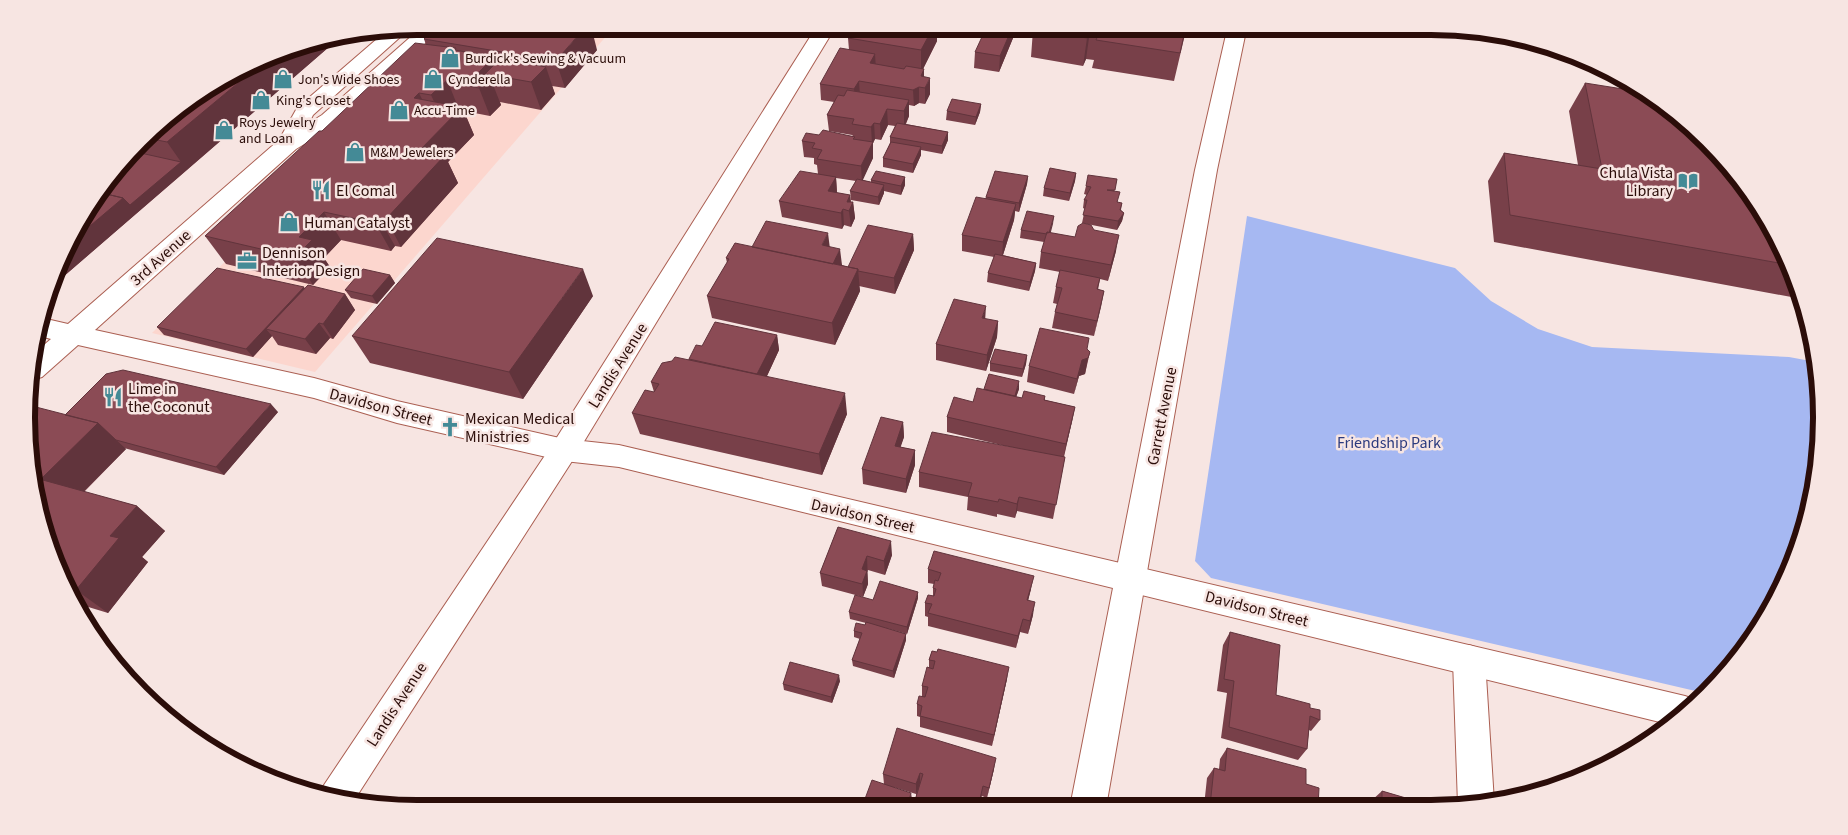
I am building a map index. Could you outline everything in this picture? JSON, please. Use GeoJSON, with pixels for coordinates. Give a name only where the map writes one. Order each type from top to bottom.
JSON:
{"type":"FeatureCollection","features":[{"type":"Feature","properties":{"kind":"street","name":"3rd Avenue"},"geometry":{"type":"LineString","coordinates":[[38,365],[288,144],[329,120],[424,35]]}},
{"type":"Feature","properties":{"kind":"street","name":"Landis Avenue"},"geometry":{"type":"LineString","coordinates":[[339,792],[564,450],[821,35]]}},
{"type":"Feature","properties":{"kind":"street","name":"Garrett Avenue"},"geometry":{"type":"LineString","coordinates":[[1089,800],[1129,577],[1165,400],[1216,118],[1236,35]]}},
{"type":"Feature","properties":{"kind":"street","name":"3rd Avenue"},"geometry":{"type":"LineString","coordinates":[[288,144],[304,112],[391,36]]}},
{"type":"Feature","properties":{"kind":"street","name":"Davidson Street"},"geometry":{"type":"LineString","coordinates":[[46,328],[314,388],[396,412],[564,450],[619,456],[1677,710]]}},
{"type":"Feature","properties":{"kind":"street"},"geometry":{"type":"LineString","coordinates":[[1469,660],[1476,797]]}},
{"type":"Feature","properties":{"kind":"shaded area"},"geometry":{"type":"Polygon","coordinates":[[[457,35],[607,35],[315,372],[152,333],[457,35]]]}},
{"type":"Feature","properties":{"kind":"green space","name":"Friendship Park"},"geometry":{"type":"Polygon","coordinates":[[[1247,216],[1455,268],[1491,301],[1538,329],[1592,347],[1789,357],[1809,361],[1813,418],[1810,467],[1806,492],[1793,540],[1774,587],[1749,630],[1718,670],[1697,691],[1211,578],[1195,561],[1247,216]]]}},
{"type":"Feature","properties":{"kind":"building"},"geometry":{"type":"Polygon","coordinates":[[[428,35],[578,35],[556,61],[424,39],[428,35]]]}},
{"type":"Feature","properties":{"kind":"building"},"geometry":{"type":"Polygon","coordinates":[[[850,35],[929,35],[921,50],[848,38],[850,35]]]}},
{"type":"Feature","properties":{"kind":"building"},"geometry":{"type":"Polygon","coordinates":[[[983,35],[1009,35],[1000,56],[975,52],[983,35]]]}},
{"type":"Feature","properties":{"kind":"building"},"geometry":{"type":"Polygon","coordinates":[[[1067,35],[1088,35],[1087,38],[1067,35]]]}},
{"type":"Feature","properties":{"kind":"building"},"geometry":{"type":"Polygon","coordinates":[[[1098,35],[1184,35],[1180,53],[1096,40],[1098,35]]]}},
{"type":"Feature","properties":{"kind":"building"},"geometry":{"type":"Polygon","coordinates":[[[415,43],[456,48],[455,50],[494,57],[476,75],[490,77],[479,88],[448,82],[451,79],[448,79],[431,95],[419,93],[414,98],[462,107],[420,150],[445,155],[386,219],[379,218],[375,223],[324,212],[299,237],[312,240],[295,257],[205,236],[319,131],[322,131],[415,43]]]}},
{"type":"Feature","properties":{"kind":"building"},"geometry":{"type":"Polygon","coordinates":[[[840,48],[875,54],[870,63],[904,69],[906,66],[924,69],[921,76],[930,78],[925,88],[919,87],[913,90],[859,81],[854,89],[820,84],[840,48]]]}},
{"type":"Feature","properties":{"kind":"building"},"geometry":{"type":"Polygon","coordinates":[[[501,58],[546,67],[531,82],[485,74],[501,58]]]}},
{"type":"Feature","properties":{"kind":"building"},"geometry":{"type":"Polygon","coordinates":[[[250,73],[167,142],[155,140],[205,99],[250,73]]]}},
{"type":"Feature","properties":{"kind":"building"},"geometry":{"type":"Polygon","coordinates":[[[1585,83],[1628,90],[1683,130],[1718,165],[1749,205],[1781,263],[1510,215],[1504,153],[1602,169],[1585,83]]]}},
{"type":"Feature","properties":{"kind":"building"},"geometry":{"type":"Polygon","coordinates":[[[847,90],[909,100],[904,111],[887,109],[880,124],[874,123],[871,127],[852,124],[854,119],[827,115],[838,95],[844,96],[847,90]]]}},
{"type":"Feature","properties":{"kind":"building"},"geometry":{"type":"Polygon","coordinates":[[[952,99],[981,104],[976,117],[947,111],[952,99]]]}},
{"type":"Feature","properties":{"kind":"building"},"geometry":{"type":"Polygon","coordinates":[[[897,123],[948,132],[942,146],[890,137],[897,123]]]}},
{"type":"Feature","properties":{"kind":"building"},"geometry":{"type":"Polygon","coordinates":[[[823,130],[855,137],[853,139],[873,142],[861,166],[817,159],[822,150],[812,148],[815,143],[802,141],[806,133],[819,135],[823,130]]]}},
{"type":"Feature","properties":{"kind":"building"},"geometry":{"type":"Polygon","coordinates":[[[891,142],[921,147],[913,164],[883,158],[891,142]]]}},
{"type":"Feature","properties":{"kind":"building"},"geometry":{"type":"Polygon","coordinates":[[[141,153],[181,162],[130,205],[123,198],[107,194],[141,153]]]}},
{"type":"Feature","properties":{"kind":"building"},"geometry":{"type":"Polygon","coordinates":[[[1050,168],[1076,173],[1070,193],[1044,188],[1050,168]]]}},
{"type":"Feature","properties":{"kind":"building"},"geometry":{"type":"Polygon","coordinates":[[[800,171],[836,177],[828,191],[850,195],[847,202],[853,202],[849,211],[843,209],[841,213],[779,201],[800,171]]]}},
{"type":"Feature","properties":{"kind":"building"},"geometry":{"type":"Polygon","coordinates":[[[876,171],[905,177],[901,186],[871,180],[876,171]]]}},
{"type":"Feature","properties":{"kind":"building"},"geometry":{"type":"Polygon","coordinates":[[[995,171],[1028,176],[1019,203],[986,197],[995,171]]]}},
{"type":"Feature","properties":{"kind":"building"},"geometry":{"type":"Polygon","coordinates":[[[1088,175],[1117,179],[1115,190],[1107,190],[1120,192],[1117,202],[1122,203],[1120,210],[1124,213],[1118,221],[1083,215],[1087,200],[1084,200],[1091,187],[1086,186],[1088,175]]]}},
{"type":"Feature","properties":{"kind":"building"},"geometry":{"type":"Polygon","coordinates":[[[857,179],[884,185],[878,197],[850,191],[857,179]]]}},
{"type":"Feature","properties":{"kind":"building"},"geometry":{"type":"Polygon","coordinates":[[[107,194],[123,198],[83,232],[107,194]]]}},
{"type":"Feature","properties":{"kind":"building"},"geometry":{"type":"Polygon","coordinates":[[[976,197],[1016,204],[1003,242],[962,235],[976,197]]]}},
{"type":"Feature","properties":{"kind":"building"},"geometry":{"type":"Polygon","coordinates":[[[1027,211],[1054,216],[1049,233],[1021,230],[1027,211]]]}},
{"type":"Feature","properties":{"kind":"building"},"geometry":{"type":"Polygon","coordinates":[[[766,221],[828,233],[822,245],[840,249],[833,264],[752,247],[766,221]]]}},
{"type":"Feature","properties":{"kind":"building"},"geometry":{"type":"Polygon","coordinates":[[[1083,223],[1091,225],[1094,230],[1119,235],[1111,265],[1041,252],[1047,232],[1075,237],[1078,226],[1083,223]]]}},
{"type":"Feature","properties":{"kind":"building"},"geometry":{"type":"Polygon","coordinates":[[[868,225],[913,234],[894,278],[858,271],[858,269],[848,267],[868,225]]]}},
{"type":"Feature","properties":{"kind":"building"},"geometry":{"type":"Polygon","coordinates":[[[437,238],[583,269],[509,372],[352,336],[437,238]]]}},
{"type":"Feature","properties":{"kind":"building"},"geometry":{"type":"Polygon","coordinates":[[[735,243],[858,269],[832,323],[707,296],[729,259],[726,258],[735,243]]]}},
{"type":"Feature","properties":{"kind":"building"},"geometry":{"type":"Polygon","coordinates":[[[995,254],[1036,263],[1030,282],[988,273],[995,254]]]}},
{"type":"Feature","properties":{"kind":"building"},"geometry":{"type":"Polygon","coordinates":[[[217,268],[304,287],[246,349],[157,327],[217,268]]]}},
{"type":"Feature","properties":{"kind":"building"},"geometry":{"type":"Polygon","coordinates":[[[363,269],[390,275],[372,296],[345,290],[363,269]]]}},
{"type":"Feature","properties":{"kind":"building"},"geometry":{"type":"Polygon","coordinates":[[[1060,270],[1100,278],[1097,289],[1104,291],[1097,321],[1055,312],[1062,288],[1056,287],[1060,270]]]}},
{"type":"Feature","properties":{"kind":"building"},"geometry":{"type":"Polygon","coordinates":[[[308,285],[345,294],[323,324],[319,323],[305,339],[266,329],[308,285]]]}},
{"type":"Feature","properties":{"kind":"building"},"geometry":{"type":"Polygon","coordinates":[[[954,299],[986,306],[982,318],[998,321],[987,355],[936,344],[954,299]]]}},
{"type":"Feature","properties":{"kind":"building"},"geometry":{"type":"Polygon","coordinates":[[[715,322],[777,335],[757,374],[689,359],[696,345],[702,346],[715,322]]]}},
{"type":"Feature","properties":{"kind":"building"},"geometry":{"type":"Polygon","coordinates":[[[1040,328],[1089,338],[1087,349],[1090,352],[1088,358],[1082,360],[1077,379],[1029,366],[1040,328]]]}},
{"type":"Feature","properties":{"kind":"building"},"geometry":{"type":"Polygon","coordinates":[[[995,349],[1027,355],[1023,369],[990,363],[995,349]]]}},
{"type":"Feature","properties":{"kind":"building"},"geometry":{"type":"Polygon","coordinates":[[[675,357],[845,393],[819,454],[632,413],[645,390],[654,392],[659,384],[651,382],[662,363],[672,361],[675,357]]]}},
{"type":"Feature","properties":{"kind":"building"},"geometry":{"type":"Polygon","coordinates":[[[123,370],[271,404],[216,467],[116,440],[98,423],[65,415],[106,374],[123,370]]]}},
{"type":"Feature","properties":{"kind":"building"},"geometry":{"type":"Polygon","coordinates":[[[989,374],[1019,381],[1015,396],[984,389],[989,374]]]}},
{"type":"Feature","properties":{"kind":"building"},"geometry":{"type":"Polygon","coordinates":[[[977,388],[1022,398],[1024,391],[1045,396],[1044,400],[1075,407],[1066,444],[947,417],[954,397],[973,402],[977,388]]]}},
{"type":"Feature","properties":{"kind":"building"},"geometry":{"type":"Polygon","coordinates":[[[35,407],[98,423],[41,479],[36,443],[35,407]]]}},
{"type":"Feature","properties":{"kind":"building"},"geometry":{"type":"Polygon","coordinates":[[[881,417],[903,422],[895,446],[915,450],[906,479],[862,469],[881,417]]]}},
{"type":"Feature","properties":{"kind":"building"},"geometry":{"type":"Polygon","coordinates":[[[932,432],[1065,457],[1056,505],[1019,497],[1017,504],[999,499],[998,502],[968,496],[972,483],[919,472],[932,432]]]}},
{"type":"Feature","properties":{"kind":"building"},"geometry":{"type":"Polygon","coordinates":[[[40,479],[137,506],[110,536],[119,538],[76,590],[55,540],[40,479]]]}},
{"type":"Feature","properties":{"kind":"building"},"geometry":{"type":"Polygon","coordinates":[[[838,527],[891,541],[884,561],[867,556],[862,569],[867,571],[862,584],[820,573],[838,527]]]}},
{"type":"Feature","properties":{"kind":"building"},"geometry":{"type":"Polygon","coordinates":[[[934,551],[1034,576],[1027,600],[1035,602],[1030,621],[1023,619],[1018,636],[928,613],[932,604],[925,603],[928,595],[934,596],[936,589],[933,588],[935,580],[938,581],[941,573],[928,569],[934,551]]]}},
{"type":"Feature","properties":{"kind":"building"},"geometry":{"type":"Polygon","coordinates":[[[880,581],[918,592],[907,627],[849,612],[855,595],[873,600],[880,581]]]}},
{"type":"Feature","properties":{"kind":"building"},"geometry":{"type":"Polygon","coordinates":[[[866,622],[906,634],[893,671],[852,660],[862,633],[854,631],[856,623],[865,625],[866,622]]]}},
{"type":"Feature","properties":{"kind":"building"},"geometry":{"type":"Polygon","coordinates":[[[1230,632],[1280,645],[1276,695],[1310,704],[1310,708],[1320,710],[1320,720],[1310,716],[1307,749],[1229,727],[1234,681],[1224,679],[1230,632]]]}},
{"type":"Feature","properties":{"kind":"building"},"geometry":{"type":"Polygon","coordinates":[[[938,649],[1009,667],[994,735],[920,716],[922,706],[917,704],[919,696],[925,697],[928,687],[922,686],[927,667],[933,669],[935,661],[929,660],[932,651],[937,652],[938,649]]]}},
{"type":"Feature","properties":{"kind":"building"},"geometry":{"type":"Polygon","coordinates":[[[790,662],[839,675],[831,697],[783,684],[790,662]]]}},
{"type":"Feature","properties":{"kind":"building"},"geometry":{"type":"Polygon","coordinates":[[[897,728],[996,758],[989,788],[983,786],[980,800],[926,800],[916,797],[923,774],[920,773],[916,784],[883,774],[897,728]]]}},
{"type":"Feature","properties":{"kind":"building"},"geometry":{"type":"Polygon","coordinates":[[[1227,748],[1306,769],[1306,784],[1319,788],[1318,800],[1211,800],[1214,768],[1225,771],[1227,748]]]}},
{"type":"Feature","properties":{"kind":"building"},"geometry":{"type":"Polygon","coordinates":[[[872,780],[911,793],[909,800],[865,800],[872,780]]]}},
{"type":"Feature","properties":{"kind":"building"},"geometry":{"type":"Polygon","coordinates":[[[1382,791],[1413,800],[1382,800],[1382,791]]]}},
{"type":"Feature","properties":{"kind":"place","name":"Burdick's Sewing & Vacuum"},"geometry":{"type":"Point","coordinates":[450,58]}},
{"type":"Feature","properties":{"kind":"place","name":"Jon's Wide Shoes"},"geometry":{"type":"Point","coordinates":[283,79]}},
{"type":"Feature","properties":{"kind":"place","name":"Cynderella"},"geometry":{"type":"Point","coordinates":[433,79]}},
{"type":"Feature","properties":{"kind":"place","name":"King's Closet"},"geometry":{"type":"Point","coordinates":[261,100]}},
{"type":"Feature","properties":{"kind":"place","name":"Accu-Time"},"geometry":{"type":"Point","coordinates":[399,110]}},
{"type":"Feature","properties":{"kind":"place","name":"Roys Jewelry and Loan"},"geometry":{"type":"Point","coordinates":[224,130]}},
{"type":"Feature","properties":{"kind":"place","name":"M&M Jewelers"},"geometry":{"type":"Point","coordinates":[355,152]}},
{"type":"Feature","properties":{"kind":"place","name":"Chula Vista Library"},"geometry":{"type":"Point","coordinates":[1688,181]}},
{"type":"Feature","properties":{"kind":"place","name":"El Comal"},"geometry":{"type":"Point","coordinates":[321,190]}},
{"type":"Feature","properties":{"kind":"place","name":"Human Catalyst"},"geometry":{"type":"Point","coordinates":[289,222]}},
{"type":"Feature","properties":{"kind":"place","name":"Dennison Interior Design"},"geometry":{"type":"Point","coordinates":[247,261]}},
{"type":"Feature","properties":{"kind":"place","name":"Lime in the Coconut"},"geometry":{"type":"Point","coordinates":[113,397]}},
{"type":"Feature","properties":{"kind":"place","name":"Mexican Medical Ministries"},"geometry":{"type":"Point","coordinates":[450,427]}}]}
